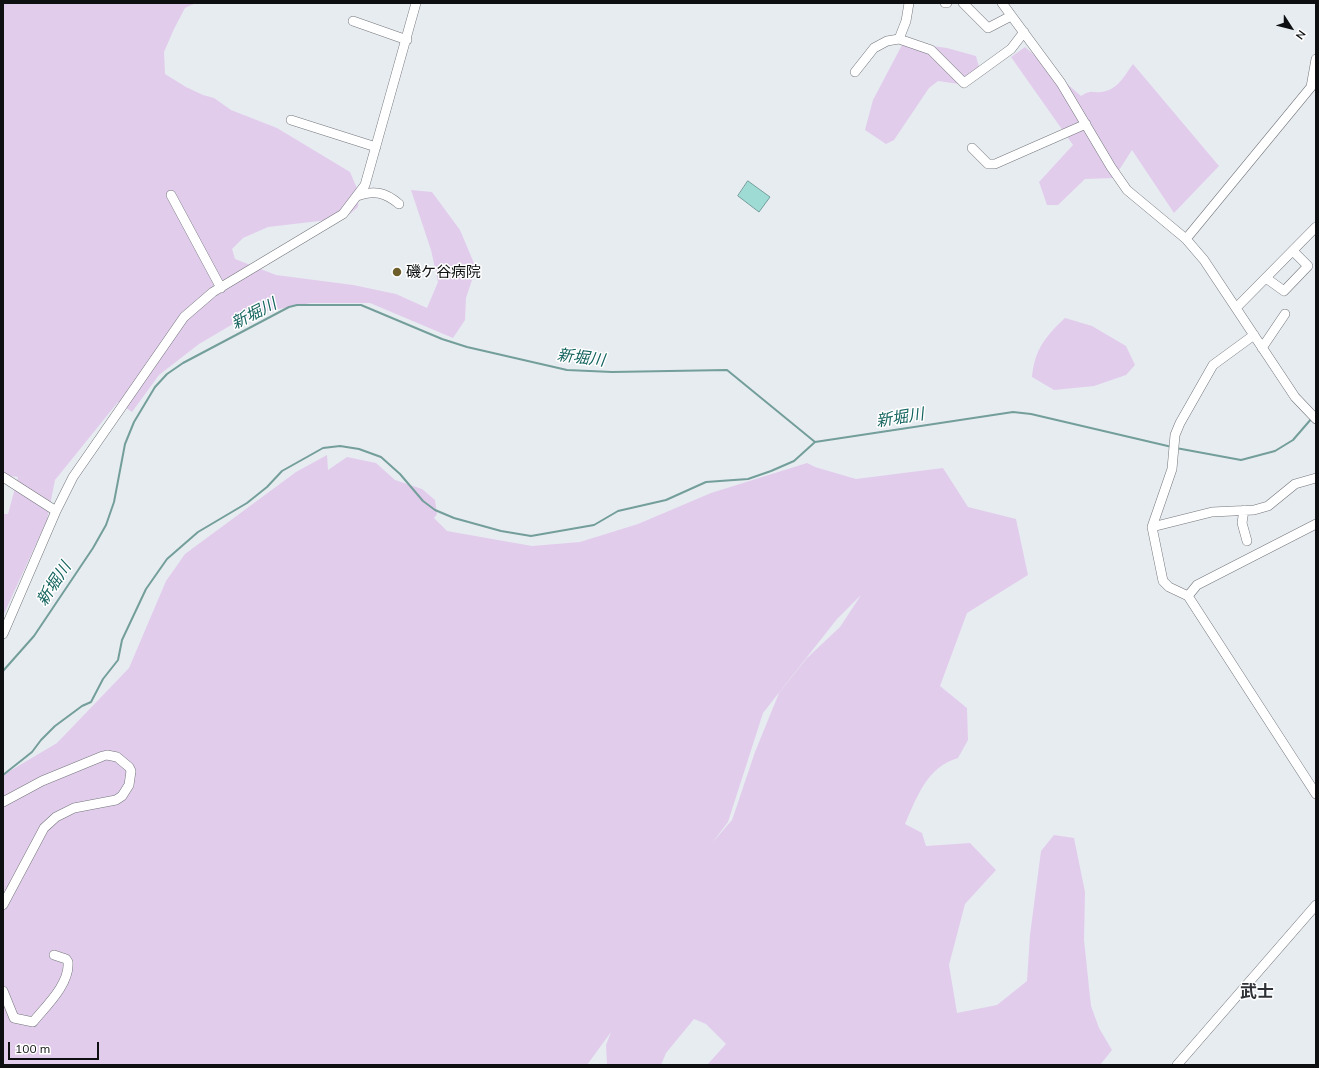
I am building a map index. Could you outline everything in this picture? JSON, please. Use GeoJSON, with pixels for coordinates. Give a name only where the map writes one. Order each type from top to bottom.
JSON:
{"type":"FeatureCollection","features":[{"type":"Feature","properties":{"kind":"street"},"geometry":{"type":"LineString","coordinates":[[3,634],[56,511],[73,477],[184,317],[221,288],[343,214],[365,185],[407,40],[416,3]]}},
{"type":"Feature","properties":{"kind":"street"},"geometry":{"type":"LineString","coordinates":[[899,39],[906,21],[909,3]]}},
{"type":"Feature","properties":{"kind":"street"},"geometry":{"type":"LineString","coordinates":[[963,3],[988,28],[1011,16]]}},
{"type":"Feature","properties":{"kind":"street"},"geometry":{"type":"LineString","coordinates":[[1002,3],[1061,83],[1111,167],[1127,190],[1186,239],[1204,260],[1296,397],[1316,419]]}},
{"type":"Feature","properties":{"kind":"street"},"geometry":{"type":"LineString","coordinates":[[353,22],[407,40]]}},
{"type":"Feature","properties":{"kind":"street"},"geometry":{"type":"LineString","coordinates":[[855,72],[874,48],[887,41],[899,39],[930,50],[964,83],[1012,49],[1024,32]]}},
{"type":"Feature","properties":{"kind":"street"},"geometry":{"type":"LineString","coordinates":[[1186,239],[1311,87],[1316,59]]}},
{"type":"Feature","properties":{"kind":"street"},"geometry":{"type":"LineString","coordinates":[[291,120],[376,147]]}},
{"type":"Feature","properties":{"kind":"street"},"geometry":{"type":"LineString","coordinates":[[972,148],[981,159],[988,164],[995,164],[1086,124]]}},
{"type":"Feature","properties":{"kind":"street"},"geometry":{"type":"LineString","coordinates":[[357,196],[368,192],[380,192],[399,204]]}},
{"type":"Feature","properties":{"kind":"street"},"geometry":{"type":"LineString","coordinates":[[171,195],[221,288]]}},
{"type":"Feature","properties":{"kind":"street"},"geometry":{"type":"LineString","coordinates":[[1236,308],[1316,227]]}},
{"type":"Feature","properties":{"kind":"street"},"geometry":{"type":"LineString","coordinates":[[1266,278],[1284,291],[1308,266],[1292,251]]}},
{"type":"Feature","properties":{"kind":"street"},"geometry":{"type":"LineString","coordinates":[[1262,348],[1285,314]]}},
{"type":"Feature","properties":{"kind":"street"},"geometry":{"type":"LineString","coordinates":[[1254,335],[1213,365],[1180,423],[1175,435],[1172,469],[1152,527],[1163,581],[1169,587],[1188,596],[1316,794]]}},
{"type":"Feature","properties":{"kind":"street"},"geometry":{"type":"LineString","coordinates":[[3,477],[56,511]]}},
{"type":"Feature","properties":{"kind":"street"},"geometry":{"type":"LineString","coordinates":[[1152,527],[1212,512],[1244,510],[1268,506],[1295,484],[1316,478]]}},
{"type":"Feature","properties":{"kind":"street"},"geometry":{"type":"LineString","coordinates":[[1244,510],[1242,522],[1247,541]]}},
{"type":"Feature","properties":{"kind":"street"},"geometry":{"type":"LineString","coordinates":[[1188,596],[1196,585],[1316,524]]}},
{"type":"Feature","properties":{"kind":"street"},"geometry":{"type":"LineString","coordinates":[[3,802],[42,781],[89,760],[107,755],[117,757],[129,767],[131,771],[127,789],[116,800],[74,808],[51,820],[44,828],[3,905]]}},
{"type":"Feature","properties":{"kind":"street"},"geometry":{"type":"LineString","coordinates":[[1176,1065],[1316,905]]}},
{"type":"Feature","properties":{"kind":"street"},"geometry":{"type":"LineString","coordinates":[[3,991],[14,1018],[33,1022],[63,983],[69,965],[66,959],[54,955]]}},
{"type":"Feature","properties":{"kind":"shaded area"},"geometry":{"type":"Polygon","coordinates":[[[3,3],[196,3],[185,8],[174,29],[164,52],[165,74],[186,87],[203,95],[214,98],[231,110],[277,128],[350,172],[359,193],[358,207],[345,218],[268,227],[243,238],[232,249],[235,259],[276,275],[353,285],[396,294],[427,308],[438,282],[431,250],[411,190],[432,192],[460,230],[476,268],[466,298],[465,320],[453,338],[370,303],[311,303],[268,311],[233,324],[199,344],[159,375],[132,412],[118,402],[55,480],[47,520],[3,616],[3,514],[8,514],[18,477],[3,475],[3,3]]]}},
{"type":"Feature","properties":{"kind":"shaded area"},"geometry":{"type":"Polygon","coordinates":[[[917,44],[947,48],[976,56],[979,67],[959,84],[938,81],[929,88],[894,140],[886,144],[865,130],[873,100],[902,45],[917,44]]]}},
{"type":"Feature","properties":{"kind":"shaded area"},"geometry":{"type":"Polygon","coordinates":[[[1025,47],[1081,96],[1090,92],[1107,91],[1112,88],[1120,82],[1133,64],[1219,166],[1174,213],[1132,150],[1114,178],[1085,179],[1058,205],[1047,205],[1039,182],[1073,145],[1011,57],[1025,47]]]}},
{"type":"Feature","properties":{"kind":"shaded area"},"geometry":{"type":"Polygon","coordinates":[[[748,181],[770,197],[759,212],[738,196],[748,181]]]}},
{"type":"Feature","properties":{"kind":"shaded area"},"geometry":{"type":"Polygon","coordinates":[[[1065,318],[1092,326],[1126,346],[1135,365],[1126,375],[1094,386],[1054,390],[1032,377],[1033,367],[1038,351],[1052,331],[1065,318]]]}},
{"type":"Feature","properties":{"kind":"shaded area"},"geometry":{"type":"Polygon","coordinates":[[[327,455],[328,470],[347,457],[376,463],[395,480],[422,489],[435,500],[437,514],[434,518],[447,531],[532,546],[580,542],[638,524],[711,493],[807,463],[815,467],[856,479],[943,468],[968,507],[1016,519],[1028,575],[967,613],[940,686],[967,708],[968,740],[958,758],[947,762],[938,768],[924,784],[905,824],[922,833],[926,846],[970,843],[996,870],[965,904],[949,965],[957,1013],[997,1005],[1027,981],[1030,935],[1041,851],[1054,835],[1074,838],[1085,892],[1084,940],[1091,1006],[1099,1028],[1112,1050],[1100,1065],[707,1065],[726,1044],[706,1024],[694,1019],[666,1053],[661,1065],[607,1065],[606,1045],[611,1032],[587,1065],[3,1065],[3,775],[57,743],[129,668],[166,581],[185,554],[296,472],[327,455]],[[861,595],[837,619],[763,713],[728,822],[712,843],[732,820],[755,752],[779,693],[807,658],[840,627],[861,595]]]}},
{"type":"Feature","properties":{"kind":"waterway","name":"新堀川"},"geometry":{"type":"LineString","coordinates":[[3,671],[34,636],[93,548],[106,525],[114,502],[125,444],[134,422],[155,387],[167,374],[183,363],[289,307],[297,305],[361,305],[442,339],[467,347],[567,370],[612,372],[727,370],[815,442]]}},
{"type":"Feature","properties":{"kind":"waterway","name":"新堀川"},"geometry":{"type":"LineString","coordinates":[[815,442],[1013,412],[1031,414],[1172,447]]}},
{"type":"Feature","properties":{"kind":"waterway","name":"新堀川"},"geometry":{"type":"LineString","coordinates":[[1176,448],[1241,460],[1275,451],[1293,440],[1312,418]]}},
{"type":"Feature","properties":{"kind":"waterway"},"geometry":{"type":"LineString","coordinates":[[3,775],[32,752],[41,740],[55,726],[82,706],[91,702],[103,679],[118,660],[122,640],[146,589],[167,559],[198,532],[247,503],[267,487],[282,471],[323,448],[340,446],[359,449],[381,457],[400,474],[423,501],[435,510],[454,518],[501,531],[531,536],[594,525],[618,511],[666,500],[706,482],[748,479],[794,461],[815,442]]}},
{"type":"Feature","properties":{"kind":"place","name":"磯ケ谷病院"},"geometry":{"type":"Point","coordinates":[397,272]}},
{"type":"Feature","properties":{"kind":"district","name":"武士"},"geometry":{"type":"Point","coordinates":[1257,992]}}]}
